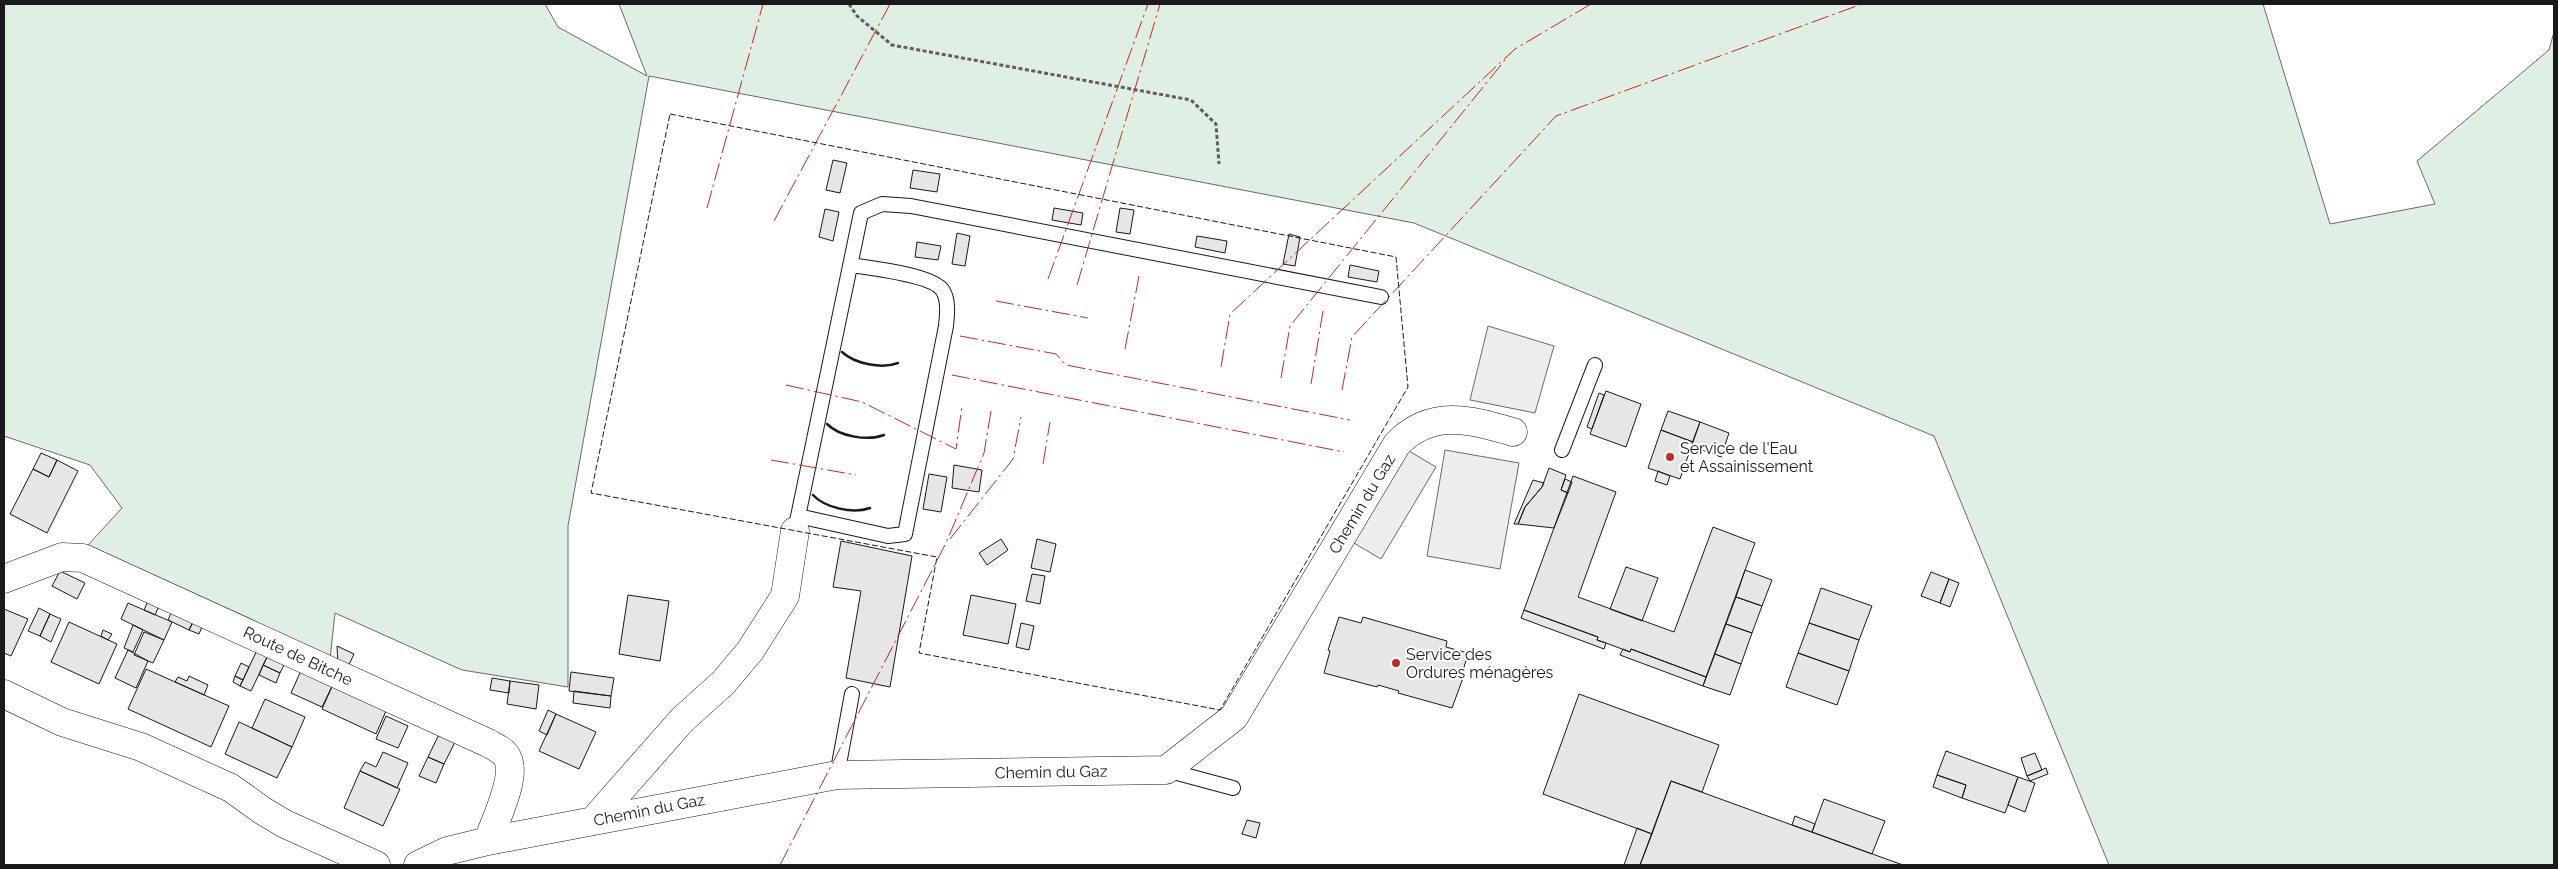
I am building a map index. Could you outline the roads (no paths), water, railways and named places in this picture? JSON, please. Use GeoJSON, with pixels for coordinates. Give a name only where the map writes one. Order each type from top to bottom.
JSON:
{"type":"FeatureCollection","features":[{"type":"Feature","properties":{"kind":"street","name":"Chemin du Gaz"},"geometry":{"type":"LineString","coordinates":[[418,865],[447,851],[488,841],[837,775],[1166,770],[1234,717],[1397,444],[1409,432],[1430,423],[1457,419],[1513,432]]}},
{"type":"Feature","properties":{"kind":"street"},"geometry":{"type":"LineString","coordinates":[[592,821],[682,720],[723,683],[750,652],[784,596],[797,523]]}},
{"type":"Feature","properties":{"kind":"street","name":"Route de Bitche"},"geometry":{"type":"LineString","coordinates":[[4,579],[62,557],[83,558],[488,743],[506,756],[510,773],[488,841]]}},
{"type":"Feature","properties":{"kind":"street"},"geometry":{"type":"LineString","coordinates":[[4,694],[62,722],[141,747],[223,784],[285,824],[376,865]]}},
{"type":"Feature","properties":{"kind":"lane"},"geometry":{"type":"LineString","coordinates":[[850,264],[930,281],[943,290],[947,306],[946,326],[904,534],[888,536],[797,523],[850,264],[861,213],[882,204],[911,206],[1381,297]]}},
{"type":"Feature","properties":{"kind":"lane"},"geometry":{"type":"LineString","coordinates":[[1562,450],[1596,365]]}},
{"type":"Feature","properties":{"kind":"lane"},"geometry":{"type":"LineString","coordinates":[[837,775],[852,694]]}},
{"type":"Feature","properties":{"kind":"lane"},"geometry":{"type":"LineString","coordinates":[[1166,770],[1233,788]]}},
{"type":"Feature","properties":{"kind":"place","name":"Service de l'Eau et Assainissement"},"geometry":{"type":"Point","coordinates":[1670,457]}},
{"type":"Feature","properties":{"kind":"place","name":"Service des Ordures ménagères"},"geometry":{"type":"Point","coordinates":[1396,663]}}]}
